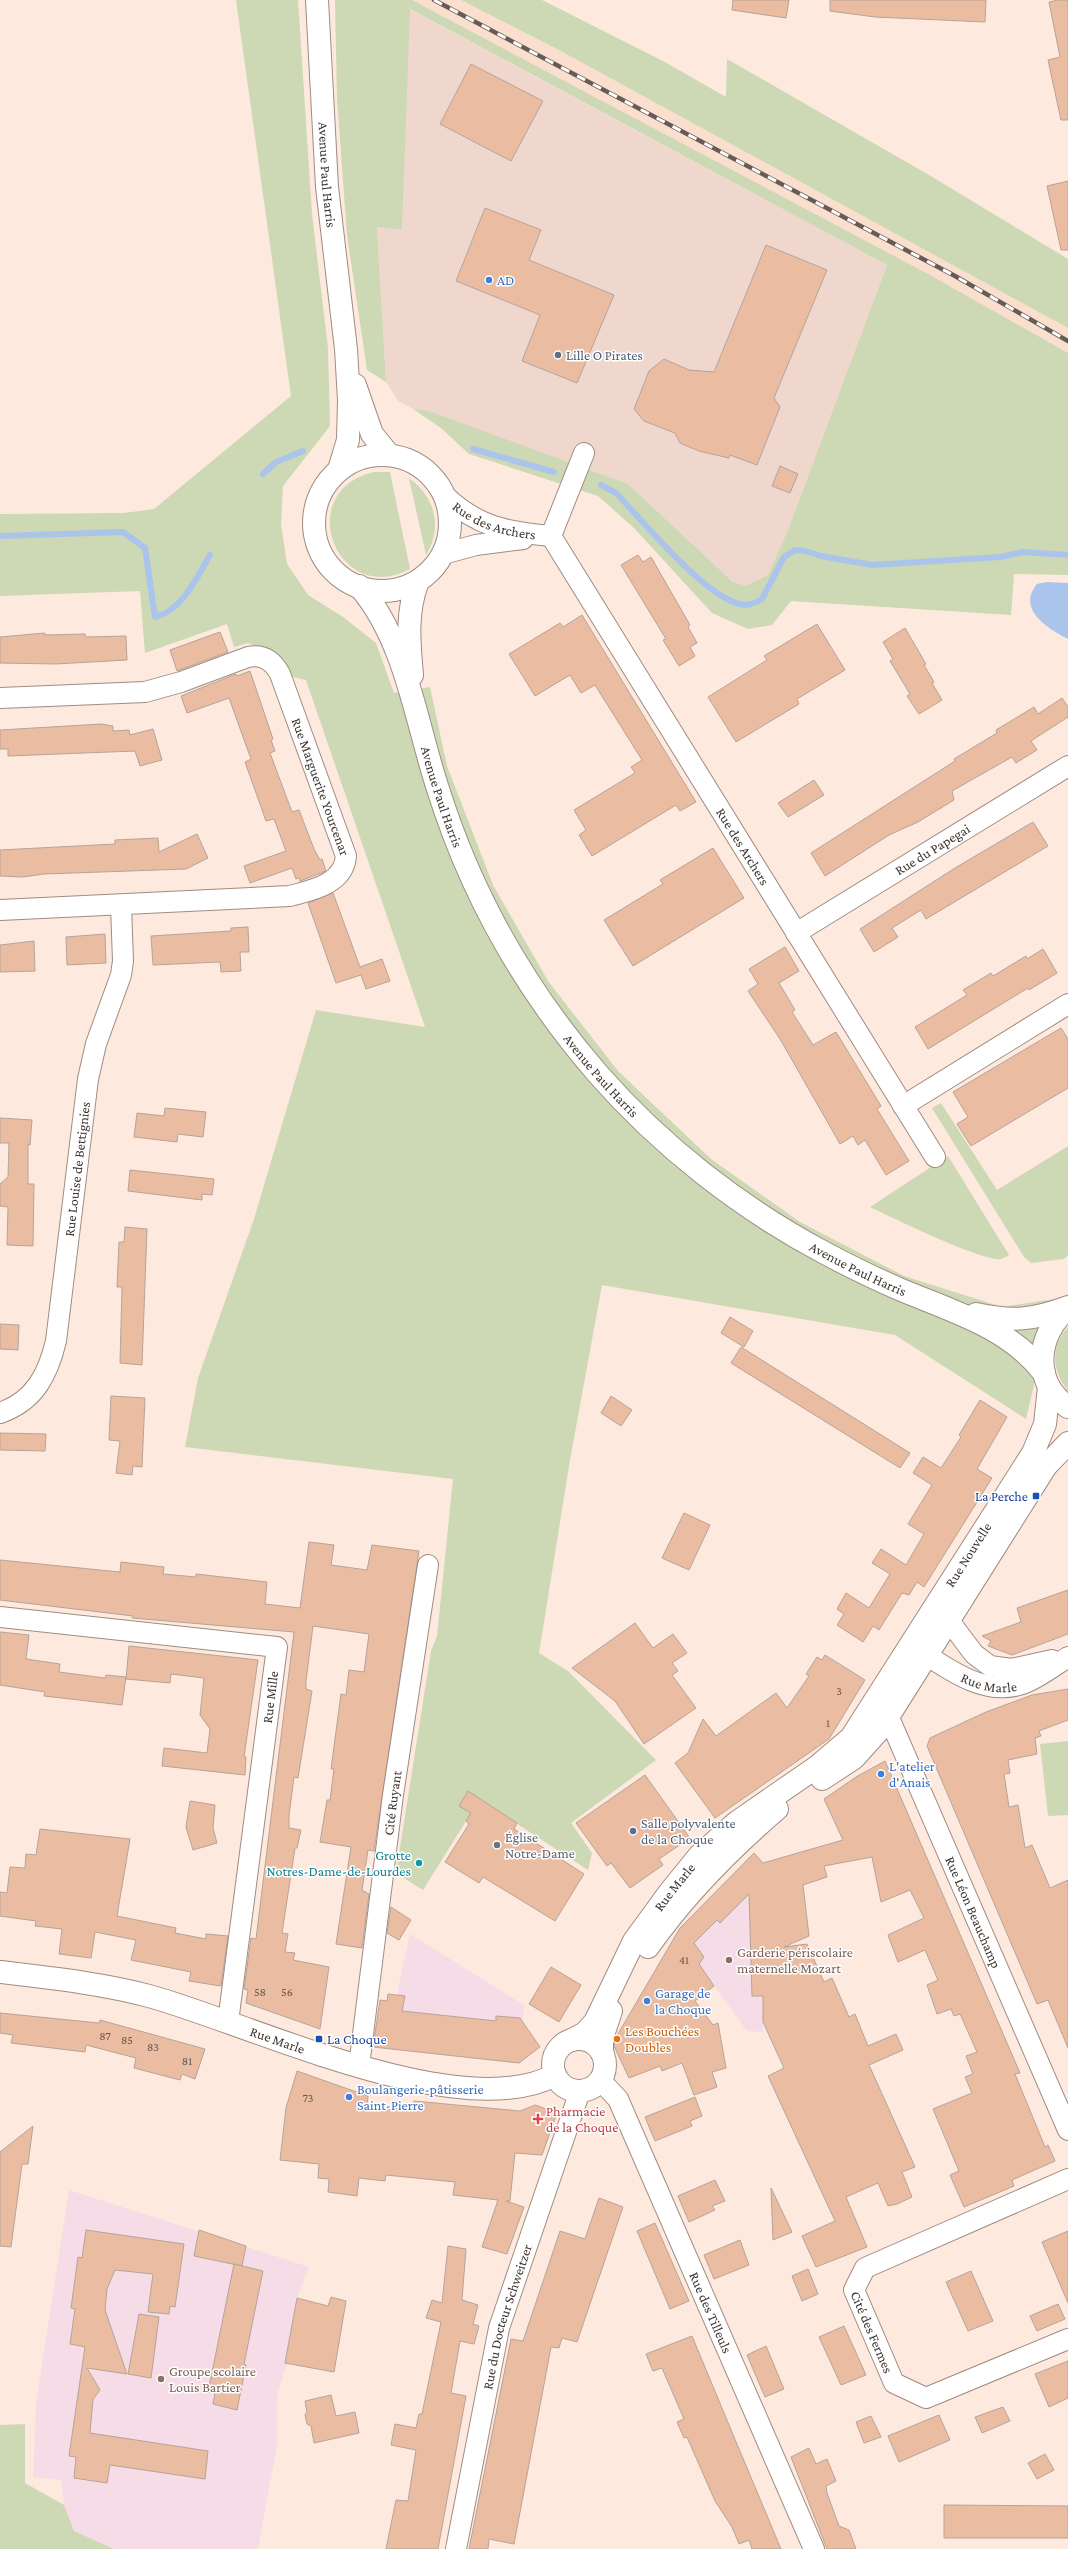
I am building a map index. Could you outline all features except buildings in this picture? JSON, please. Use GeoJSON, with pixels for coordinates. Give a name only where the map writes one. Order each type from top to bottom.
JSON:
{"type":"FeatureCollection","features":[{"type":"Feature","properties":{"kind":"main road","name":"Avenue Paul Harris"},"geometry":{"type":"LineString","coordinates":[[318,0],[327,187],[346,349],[348,440],[339,470]]}},
{"type":"Feature","properties":{"kind":"main road","name":"Avenue Paul Harris"},"geometry":{"type":"LineString","coordinates":[[346,349],[365,420],[372,434],[390,455]]}},
{"type":"Feature","properties":{"kind":"main road","name":"Avenue Paul Harris"},"geometry":{"type":"LineString","coordinates":[[390,455],[403,458],[422,468],[432,477],[444,495],[450,521],[448,541],[442,554],[430,572],[418,580],[399,589],[386,591],[359,586],[340,576],[330,567],[319,549],[315,536],[314,514],[326,484],[339,470],[363,458],[390,455]]}},
{"type":"Feature","properties":{"kind":"main road","name":"Avenue Paul Harris"},"geometry":{"type":"LineString","coordinates":[[415,706],[409,622],[412,597],[418,580]]}},
{"type":"Feature","properties":{"kind":"main road","name":"Avenue Paul Harris"},"geometry":{"type":"LineString","coordinates":[[359,586],[374,605],[385,625],[415,706],[437,788],[465,862],[482,899],[503,940],[542,1002],[599,1075],[666,1142],[706,1176],[752,1208],[830,1255],[871,1276],[943,1307],[1012,1341],[1030,1355],[1046,1380],[1068,1408]]}},
{"type":"Feature","properties":{"kind":"main road","name":"Avenue Paul Harris"},"geometry":{"type":"LineString","coordinates":[[943,1307],[1012,1320],[1036,1318],[1068,1308]]}},
{"type":"Feature","properties":{"kind":"main road","name":"Rue Nouvelle"},"geometry":{"type":"LineString","coordinates":[[941,1617],[1041,1438],[1048,1414],[1046,1380],[1042,1355],[1046,1337],[1055,1321],[1068,1308]]}},
{"type":"Feature","properties":{"kind":"main road","name":"Rue Nouvelle"},"geometry":{"type":"LineString","coordinates":[[879,1695],[919,1650],[1046,1466],[1068,1443]]}},
{"type":"Feature","properties":{"kind":"main road","name":"Rue Nouvelle"},"geometry":{"type":"LineString","coordinates":[[889,1716],[919,1650]]}},
{"type":"Feature","properties":{"kind":"main road","name":"Rue Marle"},"geometry":{"type":"LineString","coordinates":[[572,2040],[585,2033],[595,2022],[634,1941],[668,1893],[700,1856],[737,1822],[835,1752],[851,1738],[879,1695]]}},
{"type":"Feature","properties":{"kind":"main road","name":"Rue Marle"},"geometry":{"type":"LineString","coordinates":[[602,2053],[604,2027],[620,1992],[641,1956],[684,1900],[729,1853],[781,1805],[854,1758],[868,1745],[889,1716]]}},
{"type":"Feature","properties":{"kind":"main road","name":"Rue Marle"},"geometry":{"type":"LineString","coordinates":[[0,1972],[98,1984],[148,1996],[359,2066],[391,2075],[475,2088],[499,2089],[533,2085],[555,2075]]}},
{"type":"Feature","properties":{"kind":"main road"},"geometry":{"type":"LineString","coordinates":[[572,2040],[589,2041],[602,2053],[605,2065],[600,2080],[592,2088],[580,2091],[565,2087],[555,2075],[553,2065],[556,2052],[563,2044],[572,2040]]}},
{"type":"Feature","properties":{"kind":"street"},"geometry":{"type":"LineString","coordinates":[[551,536],[584,452]]}},
{"type":"Feature","properties":{"kind":"street","name":"Rue des Archers"},"geometry":{"type":"LineString","coordinates":[[444,495],[466,515],[493,527],[551,536],[935,1157]]}},
{"type":"Feature","properties":{"kind":"street","name":"Rue des Archers"},"geometry":{"type":"LineString","coordinates":[[442,554],[476,545],[551,536]]}},
{"type":"Feature","properties":{"kind":"street","name":"Rue Marguerite Yourcenar"},"geometry":{"type":"LineString","coordinates":[[0,698],[145,692],[181,682],[255,656],[270,660],[276,666],[344,848],[345,863],[342,871],[329,883],[290,896],[121,906],[0,910]]}},
{"type":"Feature","properties":{"kind":"street","name":"Rue du Papegai"},"geometry":{"type":"LineString","coordinates":[[796,933],[1068,766]]}},
{"type":"Feature","properties":{"kind":"street","name":"Rue Louise de Bettignies"},"geometry":{"type":"LineString","coordinates":[[0,1413],[19,1404],[39,1387],[51,1362],[56,1341],[88,1079],[96,1044],[118,988],[123,962],[121,906]]}},
{"type":"Feature","properties":{"kind":"street"},"geometry":{"type":"LineString","coordinates":[[903,1106],[1068,1004]]}},
{"type":"Feature","properties":{"kind":"street","name":"Cité Ruyant"},"geometry":{"type":"LineString","coordinates":[[359,2066],[393,1795],[428,1565]]}},
{"type":"Feature","properties":{"kind":"street","name":"Rue Mille"},"geometry":{"type":"LineString","coordinates":[[0,1617],[276,1647],[228,2022]]}},
{"type":"Feature","properties":{"kind":"street","name":"Rue Marle"},"geometry":{"type":"LineString","coordinates":[[941,1617],[974,1654],[990,1666],[1016,1668],[1068,1657]]}},
{"type":"Feature","properties":{"kind":"street","name":"Rue Marle"},"geometry":{"type":"LineString","coordinates":[[919,1650],[980,1684],[996,1688],[1010,1688],[1026,1682],[1068,1657]]}},
{"type":"Feature","properties":{"kind":"street","name":"Rue Léon Beauchamp"},"geometry":{"type":"LineString","coordinates":[[879,1695],[1068,2130]]}},
{"type":"Feature","properties":{"kind":"street","name":"Rue des Tilleuls"},"geometry":{"type":"LineString","coordinates":[[600,2080],[618,2099],[814,2549]]}},
{"type":"Feature","properties":{"kind":"street","name":"Rue du Docteur Schweitzer"},"geometry":{"type":"LineString","coordinates":[[456,2549],[499,2328],[580,2091]]}},
{"type":"Feature","properties":{"kind":"street","name":"Cité des Fermes"},"geometry":{"type":"LineString","coordinates":[[1068,2179],[865,2268],[854,2290],[894,2383],[926,2398],[1068,2339]]}},
{"type":"Feature","properties":{"kind":"shaded area"},"geometry":{"type":"Polygon","coordinates":[[[412,0],[461,0],[559,50],[1063,325],[1068,328],[1068,353],[930,275],[412,0]]]}},
{"type":"Feature","properties":{"kind":"shaded area"},"geometry":{"type":"Polygon","coordinates":[[[409,9],[887,265],[788,530],[768,575],[745,587],[733,582],[628,484],[429,412],[413,409],[398,401],[386,382],[377,227],[402,230],[409,9]]]}},
{"type":"Feature","properties":{"kind":"shaded area","name":"Garderie périscolaire maternelle Mozart"},"geometry":{"type":"Polygon","coordinates":[[[754,1853],[762,1862],[763,2032],[747,2031],[677,1934],[754,1853]]]}},
{"type":"Feature","properties":{"kind":"shaded area"},"geometry":{"type":"Polygon","coordinates":[[[410,1934],[524,2005],[519,2063],[390,2049],[399,1984],[410,1934]]]}},
{"type":"Feature","properties":{"kind":"shaded area","name":"Groupe scolaire Louis Bartier"},"geometry":{"type":"Polygon","coordinates":[[[69,2190],[309,2267],[297,2298],[287,2364],[277,2394],[277,2445],[258,2549],[114,2549],[74,2531],[64,2505],[61,2480],[33,2477],[36,2403],[69,2190]]]}},
{"type":"Feature","properties":{"kind":"green space"},"geometry":{"type":"Polygon","coordinates":[[[236,0],[298,0],[312,214],[328,348],[330,426],[283,486],[281,524],[287,564],[308,595],[343,617],[376,643],[394,693],[430,687],[447,766],[493,885],[548,981],[618,1071],[711,1159],[800,1222],[904,1276],[1002,1307],[1054,1299],[1026,1419],[895,1335],[602,1285],[570,1460],[539,1653],[568,1671],[656,1760],[571,1823],[592,1853],[588,1870],[468,1792],[471,1813],[423,1890],[396,1873],[431,1651],[437,1636],[453,1479],[185,1447],[198,1378],[254,1219],[316,1010],[425,1027],[306,680],[293,677],[279,656],[248,643],[234,647],[227,624],[145,653],[140,591],[0,596],[0,514],[124,513],[154,509],[291,396],[236,0]]]}},
{"type":"Feature","properties":{"kind":"green space"},"geometry":{"type":"Polygon","coordinates":[[[335,0],[412,0],[930,275],[1068,353],[1068,575],[1014,574],[1011,615],[791,601],[772,625],[748,629],[712,613],[634,528],[598,496],[469,454],[441,428],[413,409],[429,411],[628,484],[733,582],[745,586],[768,575],[788,530],[887,265],[410,9],[402,230],[377,227],[386,382],[367,370],[347,235],[337,99],[335,0]]]}},
{"type":"Feature","properties":{"kind":"green space"},"geometry":{"type":"Polygon","coordinates":[[[461,0],[542,0],[663,61],[726,97],[727,59],[929,175],[1068,259],[1068,328],[559,50],[461,0]]]}},
{"type":"Feature","properties":{"kind":"green space"},"geometry":{"type":"Polygon","coordinates":[[[374,472],[390,472],[410,569],[384,577],[362,573],[344,560],[334,542],[330,521],[335,501],[349,483],[374,472]]]}},
{"type":"Feature","properties":{"kind":"green space"},"geometry":{"type":"Polygon","coordinates":[[[409,478],[425,494],[434,513],[434,534],[426,555],[409,478]]]}},
{"type":"Feature","properties":{"kind":"green space"},"geometry":{"type":"Polygon","coordinates":[[[941,1103],[997,1190],[1068,1146],[1068,1255],[1064,1259],[1031,1263],[1024,1257],[932,1108],[941,1103]]]}},
{"type":"Feature","properties":{"kind":"green space"},"geometry":{"type":"Polygon","coordinates":[[[948,1156],[1009,1255],[1001,1259],[976,1254],[916,1229],[870,1207],[948,1156]]]}},
{"type":"Feature","properties":{"kind":"green space"},"geometry":{"type":"Polygon","coordinates":[[[1068,1327],[1068,1391],[1059,1376],[1055,1359],[1058,1342],[1068,1327]]]}},
{"type":"Feature","properties":{"kind":"green space"},"geometry":{"type":"Polygon","coordinates":[[[1068,1741],[1068,1815],[1048,1816],[1040,1744],[1068,1741]]]}},
{"type":"Feature","properties":{"kind":"green space"},"geometry":{"type":"Polygon","coordinates":[[[25,2424],[25,2483],[64,2505],[74,2531],[114,2549],[0,2549],[0,2425],[25,2424]]]}},
{"type":"Feature","properties":{"kind":"water"},"geometry":{"type":"Polygon","coordinates":[[[1047,582],[1068,583],[1068,639],[1044,624],[1032,610],[1030,602],[1031,593],[1037,584],[1047,582]]]}},
{"type":"Feature","properties":{"kind":"waterway"},"geometry":{"type":"LineString","coordinates":[[473,449],[554,472]]}},
{"type":"Feature","properties":{"kind":"waterway"},"geometry":{"type":"LineString","coordinates":[[263,474],[276,462],[303,451]]}},
{"type":"Feature","properties":{"kind":"waterway"},"geometry":{"type":"LineString","coordinates":[[601,485],[616,493],[659,540],[695,576],[730,601],[745,605],[762,599],[784,557],[795,550],[872,565],[1000,557],[1023,552],[1068,555]]}},
{"type":"Feature","properties":{"kind":"waterway"},"geometry":{"type":"LineString","coordinates":[[0,536],[123,532],[145,548],[155,617],[165,614],[181,601],[194,583],[210,555]]}},
{"type":"Feature","properties":{"kind":"railway"},"geometry":{"type":"LineString","coordinates":[[434,0],[955,276],[1068,341]]}},
{"type":"Feature","properties":{"kind":"place","name":"AD"},"geometry":{"type":"Point","coordinates":[489,280]}},
{"type":"Feature","properties":{"kind":"place","name":"Lille O Pirates"},"geometry":{"type":"Point","coordinates":[558,355]}},
{"type":"Feature","properties":{"kind":"place","name":"La Perche"},"geometry":{"type":"Point","coordinates":[1036,1496]}},
{"type":"Feature","properties":{"kind":"place","name":"L'atelier d'Anais"},"geometry":{"type":"Point","coordinates":[881,1774]}},
{"type":"Feature","properties":{"kind":"place","name":"Salle polyvalente de la Choque"},"geometry":{"type":"Point","coordinates":[633,1831]}},
{"type":"Feature","properties":{"kind":"place","name":"Église Notre-Dame"},"geometry":{"type":"Point","coordinates":[497,1845]}},
{"type":"Feature","properties":{"kind":"place","name":"Grotte Notres-Dame-de-Lourdes"},"geometry":{"type":"Point","coordinates":[419,1863]}},
{"type":"Feature","properties":{"kind":"place","name":"Garderie périscolaire maternelle Mozart"},"geometry":{"type":"Point","coordinates":[729,1960]}},
{"type":"Feature","properties":{"kind":"place","name":"Garage de la Choque"},"geometry":{"type":"Point","coordinates":[647,2001]}},
{"type":"Feature","properties":{"kind":"place","name":"La Choque"},"geometry":{"type":"Point","coordinates":[319,2039]}},
{"type":"Feature","properties":{"kind":"place","name":"Les Bouchées Doubles"},"geometry":{"type":"Point","coordinates":[617,2039]}},
{"type":"Feature","properties":{"kind":"place","name":"Boulangerie-pâtisserie Saint-Pierre"},"geometry":{"type":"Point","coordinates":[349,2097]}},
{"type":"Feature","properties":{"kind":"place","name":"Pharmacie de la Choque"},"geometry":{"type":"Point","coordinates":[538,2119]}},
{"type":"Feature","properties":{"kind":"place","name":"Groupe scolaire Louis Bartier"},"geometry":{"type":"Point","coordinates":[161,2379]}}]}
